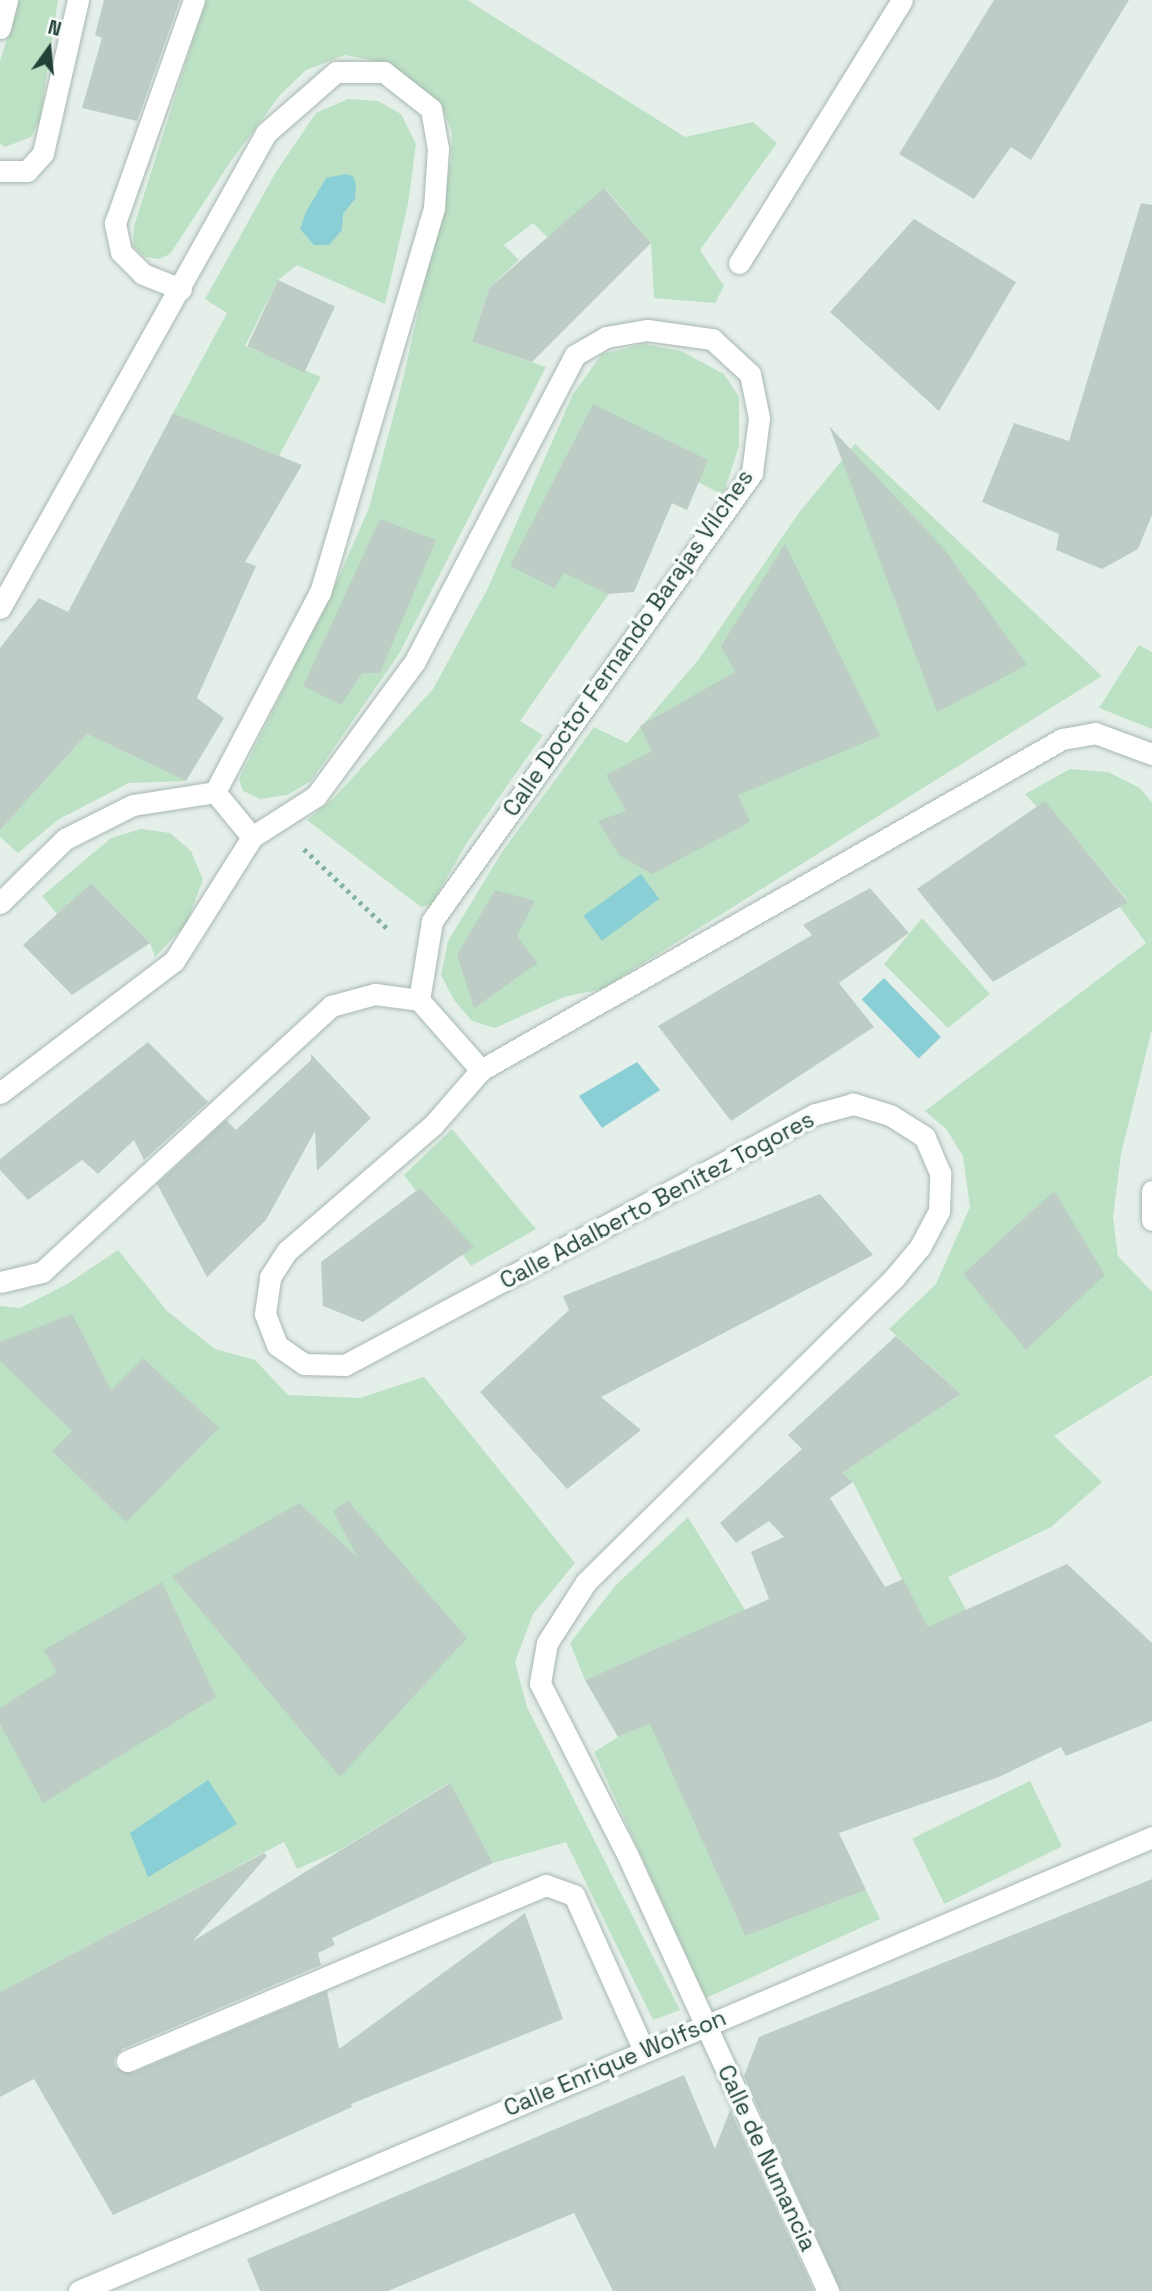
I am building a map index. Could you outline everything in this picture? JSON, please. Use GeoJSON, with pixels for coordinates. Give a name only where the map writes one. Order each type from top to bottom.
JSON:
{"type":"FeatureCollection","features":[{"type":"Feature","properties":{"kind":"street"},"geometry":{"type":"LineString","coordinates":[[0,28],[8,0]]}},
{"type":"Feature","properties":{"kind":"street"},"geometry":{"type":"LineString","coordinates":[[0,171],[27,171],[43,153],[78,0]]}},
{"type":"Feature","properties":{"kind":"street"},"geometry":{"type":"LineString","coordinates":[[181,289],[143,274],[121,252],[115,223],[194,0]]}},
{"type":"Feature","properties":{"kind":"street"},"geometry":{"type":"LineString","coordinates":[[739,263],[902,0]]}},
{"type":"Feature","properties":{"kind":"street"},"geometry":{"type":"LineString","coordinates":[[0,608],[266,133],[337,72],[384,72],[431,108],[439,148],[434,208],[320,592],[215,792]]}},
{"type":"Feature","properties":{"kind":"street","name":"Calle Doctor Fernando Barajas Vilches"},"geometry":{"type":"LineString","coordinates":[[252,837],[316,796],[415,661],[575,355],[606,337],[647,330],[712,339],[750,374],[759,418],[752,473],[432,921],[419,1000]]}},
{"type":"Feature","properties":{"kind":"street"},"geometry":{"type":"LineString","coordinates":[[0,1282],[42,1272],[331,1006],[375,994],[419,1000],[481,1070],[1062,739],[1095,733],[1152,754]]}},
{"type":"Feature","properties":{"kind":"street"},"geometry":{"type":"LineString","coordinates":[[0,1093],[174,961],[252,837],[215,792]]}},
{"type":"Feature","properties":{"kind":"street"},"geometry":{"type":"LineString","coordinates":[[0,903],[65,838],[133,805],[215,792]]}},
{"type":"Feature","properties":{"kind":"street","name":"Calle Adalberto Benítez Togores"},"geometry":{"type":"LineString","coordinates":[[481,1070],[435,1124],[287,1251],[270,1277],[265,1314],[277,1345],[304,1364],[345,1365],[816,1114],[853,1104],[890,1115],[925,1137],[940,1173],[939,1211],[920,1247],[894,1278],[586,1582],[547,1643],[540,1683],[707,2024]]}},
{"type":"Feature","properties":{"kind":"street"},"geometry":{"type":"LineString","coordinates":[[1152,1191],[1152,1220]]}},
{"type":"Feature","properties":{"kind":"street","name":"Calle Enrique Wolfson"},"geometry":{"type":"LineString","coordinates":[[79,2291],[1152,1837]]}},
{"type":"Feature","properties":{"kind":"street"},"geometry":{"type":"LineString","coordinates":[[127,2061],[546,1885],[574,1895],[644,2050]]}},
{"type":"Feature","properties":{"kind":"street","name":"Calle de Numancia"},"geometry":{"type":"LineString","coordinates":[[707,2024],[828,2291]]}},
{"type":"Feature","properties":{"kind":"path"},"geometry":{"type":"LineString","coordinates":[[275,822],[425,964]]}},
{"type":"Feature","properties":{"kind":"green space"},"geometry":{"type":"Polygon","coordinates":[[[20,0],[58,0],[40,120],[31,137],[5,147],[0,144],[0,61],[20,0]]]}},
{"type":"Feature","properties":{"kind":"green space"},"geometry":{"type":"Polygon","coordinates":[[[206,0],[467,0],[685,137],[753,122],[777,143],[700,250],[724,286],[715,303],[654,298],[651,243],[605,188],[549,239],[533,223],[504,245],[519,260],[489,288],[472,342],[546,367],[399,654],[311,781],[287,795],[260,799],[243,791],[239,779],[337,581],[369,508],[404,375],[451,161],[452,133],[440,101],[381,62],[345,55],[306,70],[280,95],[231,161],[170,254],[159,259],[145,257],[133,246],[134,226],[206,0]]]}},
{"type":"Feature","properties":{"kind":"green space"},"geometry":{"type":"Polygon","coordinates":[[[348,99],[378,101],[401,114],[416,144],[408,204],[385,304],[297,265],[278,280],[245,346],[321,377],[279,456],[173,413],[227,313],[205,299],[276,172],[316,113],[348,99]]]}},
{"type":"Feature","properties":{"kind":"green space"},"geometry":{"type":"Polygon","coordinates":[[[644,344],[681,351],[724,374],[739,397],[739,446],[723,495],[698,482],[687,510],[672,503],[520,721],[543,735],[466,844],[431,905],[421,907],[307,820],[333,799],[433,689],[487,590],[573,394],[602,354],[644,344]]]}},
{"type":"Feature","properties":{"kind":"green space"},"geometry":{"type":"Polygon","coordinates":[[[855,444],[1102,676],[602,989],[564,997],[495,1028],[472,1021],[454,1000],[441,975],[448,941],[502,852],[594,727],[627,743],[699,659],[798,514],[855,444]]]}},
{"type":"Feature","properties":{"kind":"green space"},"geometry":{"type":"Polygon","coordinates":[[[1139,645],[1152,652],[1152,729],[1099,708],[1139,645]]]}},
{"type":"Feature","properties":{"kind":"green space"},"geometry":{"type":"Polygon","coordinates":[[[87,734],[186,781],[129,783],[59,819],[18,853],[0,837],[0,830],[87,734]]]}},
{"type":"Feature","properties":{"kind":"green space"},"geometry":{"type":"Polygon","coordinates":[[[1070,769],[1108,772],[1140,788],[1152,803],[1152,1029],[1121,1154],[1113,1217],[1118,1256],[1152,1292],[1152,1375],[1054,1436],[1102,1482],[1051,1527],[948,1577],[974,1624],[935,1645],[853,1482],[842,1473],[961,1394],[889,1329],[936,1284],[970,1207],[963,1156],[946,1129],[925,1111],[1146,943],[1120,907],[1128,901],[1045,802],[1037,807],[1025,794],[1070,769]]]}},
{"type":"Feature","properties":{"kind":"green space"},"geometry":{"type":"Polygon","coordinates":[[[141,829],[170,833],[191,851],[203,880],[186,924],[155,957],[150,943],[91,883],[57,914],[42,896],[111,838],[141,829]]]}},
{"type":"Feature","properties":{"kind":"green space"},"geometry":{"type":"Polygon","coordinates":[[[922,918],[990,994],[948,1028],[884,964],[922,918]]]}},
{"type":"Feature","properties":{"kind":"green space"},"geometry":{"type":"Polygon","coordinates":[[[452,1129],[536,1229],[471,1266],[404,1175],[452,1129]]]}},
{"type":"Feature","properties":{"kind":"green space"},"geometry":{"type":"Polygon","coordinates":[[[118,1250],[167,1311],[215,1349],[255,1360],[288,1395],[360,1398],[424,1377],[575,1563],[533,1614],[515,1662],[527,1707],[680,2010],[653,2020],[566,1842],[493,1863],[449,1783],[340,1850],[297,1869],[284,1842],[0,1992],[0,1306],[20,1308],[67,1284],[118,1250]]]}},
{"type":"Feature","properties":{"kind":"green space"},"geometry":{"type":"Polygon","coordinates":[[[688,1517],[745,1610],[585,1680],[570,1643],[616,1585],[688,1517]]]}},
{"type":"Feature","properties":{"kind":"green space"},"geometry":{"type":"Polygon","coordinates":[[[789,1668],[667,1761],[745,1936],[866,1890],[880,1919],[706,1998],[594,1752],[618,1737],[789,1668]]]}},
{"type":"Feature","properties":{"kind":"green space"},"geometry":{"type":"Polygon","coordinates":[[[1030,1781],[1062,1847],[944,1904],[912,1838],[1030,1781]]]}},
{"type":"Feature","properties":{"kind":"water"},"geometry":{"type":"Polygon","coordinates":[[[346,174],[353,176],[356,185],[355,199],[343,214],[342,230],[329,245],[314,245],[300,229],[306,212],[326,178],[346,174]]]}},
{"type":"Feature","properties":{"kind":"water"},"geometry":{"type":"Polygon","coordinates":[[[641,874],[659,899],[602,941],[584,916],[641,874]]]}},
{"type":"Feature","properties":{"kind":"water"},"geometry":{"type":"Polygon","coordinates":[[[884,978],[941,1037],[919,1059],[862,1000],[884,978]]]}},
{"type":"Feature","properties":{"kind":"water"},"geometry":{"type":"Polygon","coordinates":[[[637,1062],[660,1090],[602,1128],[579,1096],[637,1062]]]}},
{"type":"Feature","properties":{"kind":"water"},"geometry":{"type":"Polygon","coordinates":[[[208,1780],[237,1824],[148,1877],[130,1833],[208,1780]]]}},
{"type":"Feature","properties":{"kind":"building"},"geometry":{"type":"Polygon","coordinates":[[[104,0],[180,0],[137,121],[82,108],[102,38],[95,35],[104,0]]]}},
{"type":"Feature","properties":{"kind":"building"},"geometry":{"type":"Polygon","coordinates":[[[994,0],[1129,0],[1031,160],[1011,147],[974,199],[899,154],[994,0]]]}},
{"type":"Feature","properties":{"kind":"building"},"geometry":{"type":"Polygon","coordinates":[[[604,188],[651,243],[532,362],[472,342],[489,288],[604,188]]]}},
{"type":"Feature","properties":{"kind":"building"},"geometry":{"type":"Polygon","coordinates":[[[1141,203],[1152,205],[1152,515],[1138,549],[1102,569],[1056,550],[1059,534],[982,502],[1014,423],[1069,441],[1141,203]]]}},
{"type":"Feature","properties":{"kind":"building"},"geometry":{"type":"Polygon","coordinates":[[[914,219],[1016,282],[939,411],[830,312],[914,219]]]}},
{"type":"Feature","properties":{"kind":"building"},"geometry":{"type":"Polygon","coordinates":[[[278,280],[335,307],[304,373],[247,346],[278,280]]]}},
{"type":"Feature","properties":{"kind":"building"},"geometry":{"type":"Polygon","coordinates":[[[593,404],[708,460],[687,510],[672,503],[634,592],[608,594],[564,573],[554,588],[510,566],[593,404]]]}},
{"type":"Feature","properties":{"kind":"building"},"geometry":{"type":"Polygon","coordinates":[[[173,413],[302,465],[245,562],[256,566],[197,698],[224,718],[186,781],[87,734],[0,830],[0,648],[39,598],[68,612],[173,413]]]}},
{"type":"Feature","properties":{"kind":"building"},"geometry":{"type":"Polygon","coordinates":[[[829,426],[945,550],[1027,665],[937,712],[829,426]]]}},
{"type":"Feature","properties":{"kind":"building"},"geometry":{"type":"Polygon","coordinates":[[[380,519],[436,540],[380,673],[362,673],[341,705],[303,686],[380,519]]]}},
{"type":"Feature","properties":{"kind":"building"},"geometry":{"type":"Polygon","coordinates":[[[785,544],[880,736],[738,795],[750,822],[652,874],[619,855],[598,821],[626,811],[606,775],[652,751],[640,726],[735,672],[721,646],[785,544]]]}},
{"type":"Feature","properties":{"kind":"building"},"geometry":{"type":"Polygon","coordinates":[[[1045,801],[1128,902],[993,982],[917,889],[1045,801]]]}},
{"type":"Feature","properties":{"kind":"building"},"geometry":{"type":"Polygon","coordinates":[[[91,883],[150,943],[72,995],[23,945],[91,883]]]}},
{"type":"Feature","properties":{"kind":"building"},"geometry":{"type":"Polygon","coordinates":[[[870,888],[909,933],[839,983],[874,1027],[731,1121],[658,1026],[812,935],[803,925],[870,888]]]}},
{"type":"Feature","properties":{"kind":"building"},"geometry":{"type":"Polygon","coordinates":[[[495,890],[535,901],[517,936],[538,963],[474,1008],[457,955],[495,890]]]}},
{"type":"Feature","properties":{"kind":"building"},"geometry":{"type":"Polygon","coordinates":[[[148,1042],[208,1102],[144,1160],[134,1140],[98,1174],[82,1160],[28,1200],[0,1170],[0,1159],[148,1042]]]}},
{"type":"Feature","properties":{"kind":"building"},"geometry":{"type":"Polygon","coordinates":[[[311,1054],[371,1118],[317,1171],[315,1131],[266,1220],[207,1277],[157,1184],[226,1120],[236,1130],[311,1060],[311,1054]]]}},
{"type":"Feature","properties":{"kind":"building"},"geometry":{"type":"Polygon","coordinates":[[[420,1188],[474,1247],[363,1322],[323,1306],[321,1262],[420,1188]]]}},
{"type":"Feature","properties":{"kind":"building"},"geometry":{"type":"Polygon","coordinates":[[[1054,1191],[1105,1275],[1026,1350],[963,1274],[1054,1191]]]}},
{"type":"Feature","properties":{"kind":"building"},"geometry":{"type":"Polygon","coordinates":[[[820,1194],[873,1255],[601,1397],[641,1430],[567,1489],[480,1392],[569,1310],[563,1296],[820,1194]]]}},
{"type":"Feature","properties":{"kind":"building"},"geometry":{"type":"Polygon","coordinates":[[[72,1314],[111,1390],[143,1358],[219,1428],[126,1522],[52,1451],[72,1431],[0,1361],[0,1342],[72,1314]]]}},
{"type":"Feature","properties":{"kind":"building"},"geometry":{"type":"Polygon","coordinates":[[[896,1336],[961,1394],[842,1473],[853,1482],[830,1498],[885,1587],[903,1579],[928,1627],[1067,1564],[1152,1643],[1152,1721],[1066,1756],[1061,1747],[999,1777],[839,1833],[866,1890],[745,1936],[650,1724],[618,1737],[585,1680],[769,1599],[751,1552],[784,1537],[769,1521],[736,1543],[720,1523],[802,1449],[788,1435],[896,1336]]]}},
{"type":"Feature","properties":{"kind":"building"},"geometry":{"type":"Polygon","coordinates":[[[348,1501],[467,1638],[340,1777],[172,1576],[299,1503],[358,1558],[333,1511],[348,1501]]]}},
{"type":"Feature","properties":{"kind":"building"},"geometry":{"type":"Polygon","coordinates":[[[162,1582],[216,1697],[43,1803],[0,1724],[0,1708],[57,1672],[44,1650],[162,1582]]]}},
{"type":"Feature","properties":{"kind":"building"},"geometry":{"type":"Polygon","coordinates":[[[450,1783],[493,1863],[332,1938],[335,1945],[318,1953],[321,1965],[122,2049],[114,2059],[115,2067],[132,2073],[327,1991],[339,2049],[525,1913],[563,2019],[351,2104],[352,2107],[113,2215],[34,2079],[0,2097],[0,1992],[264,1853],[267,1856],[193,1941],[450,1783]]]}},
{"type":"Feature","properties":{"kind":"building"},"geometry":{"type":"Polygon","coordinates":[[[1152,1879],[1152,2291],[841,2291],[744,2076],[759,2037],[1152,1879]]]}},
{"type":"Feature","properties":{"kind":"building"},"geometry":{"type":"Polygon","coordinates":[[[684,2075],[715,2149],[730,2110],[814,2291],[613,2291],[574,2213],[388,2291],[260,2291],[247,2259],[684,2075]]]}}]}
